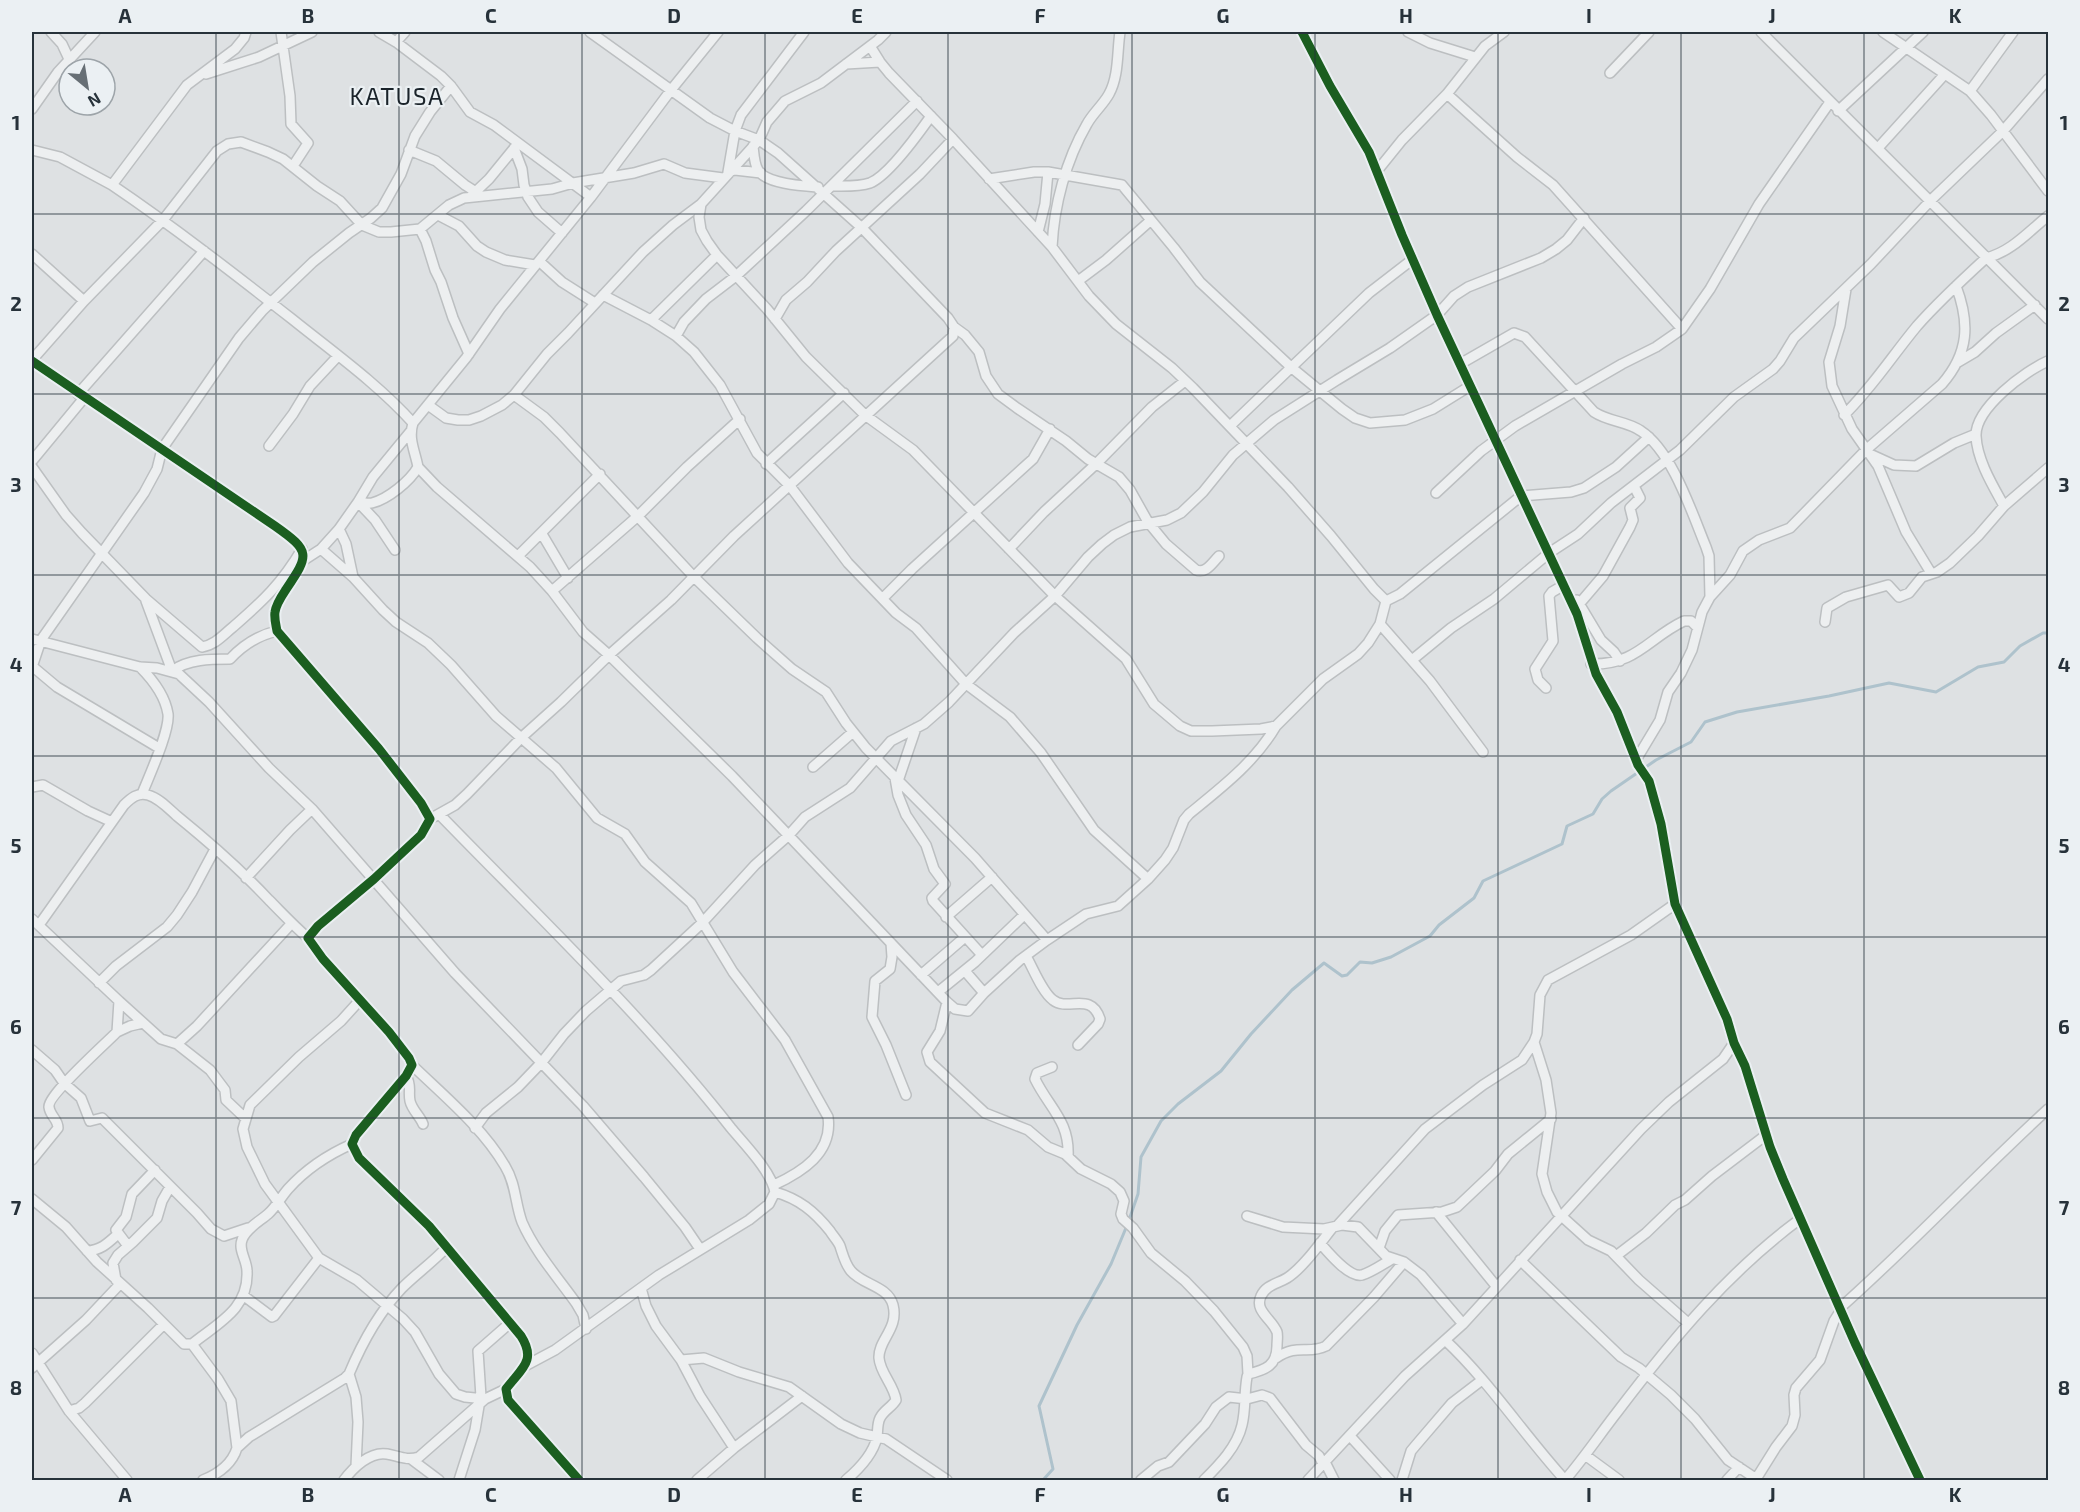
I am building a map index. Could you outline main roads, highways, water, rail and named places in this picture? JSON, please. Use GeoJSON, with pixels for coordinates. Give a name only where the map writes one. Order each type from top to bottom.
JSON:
{"type":"FeatureCollection","features":[{"type":"Feature","properties":{"kind":"waterway"},"geometry":{"type":"LineString","coordinates":[[1043,1480],[1053,1469],[1039,1406],[1077,1325],[1111,1264],[1128,1223],[1138,1194],[1141,1157],[1161,1121],[1178,1104],[1221,1071],[1251,1034],[1292,990],[1324,963],[1342,976],[1347,975],[1360,962],[1372,963],[1391,957],[1430,936],[1439,925],[1474,898],[1483,881],[1562,844],[1567,826],[1593,814],[1602,799],[1611,791],[1656,760],[1691,742],[1705,722],[1737,712],[1889,683],[1936,692],[1978,667],[2004,662],[2020,646],[2043,633],[2048,633]]}},
{"type":"Feature","properties":{"kind":"district","name":"KATUSA"},"geometry":{"type":"Point","coordinates":[397,95]}}]}
